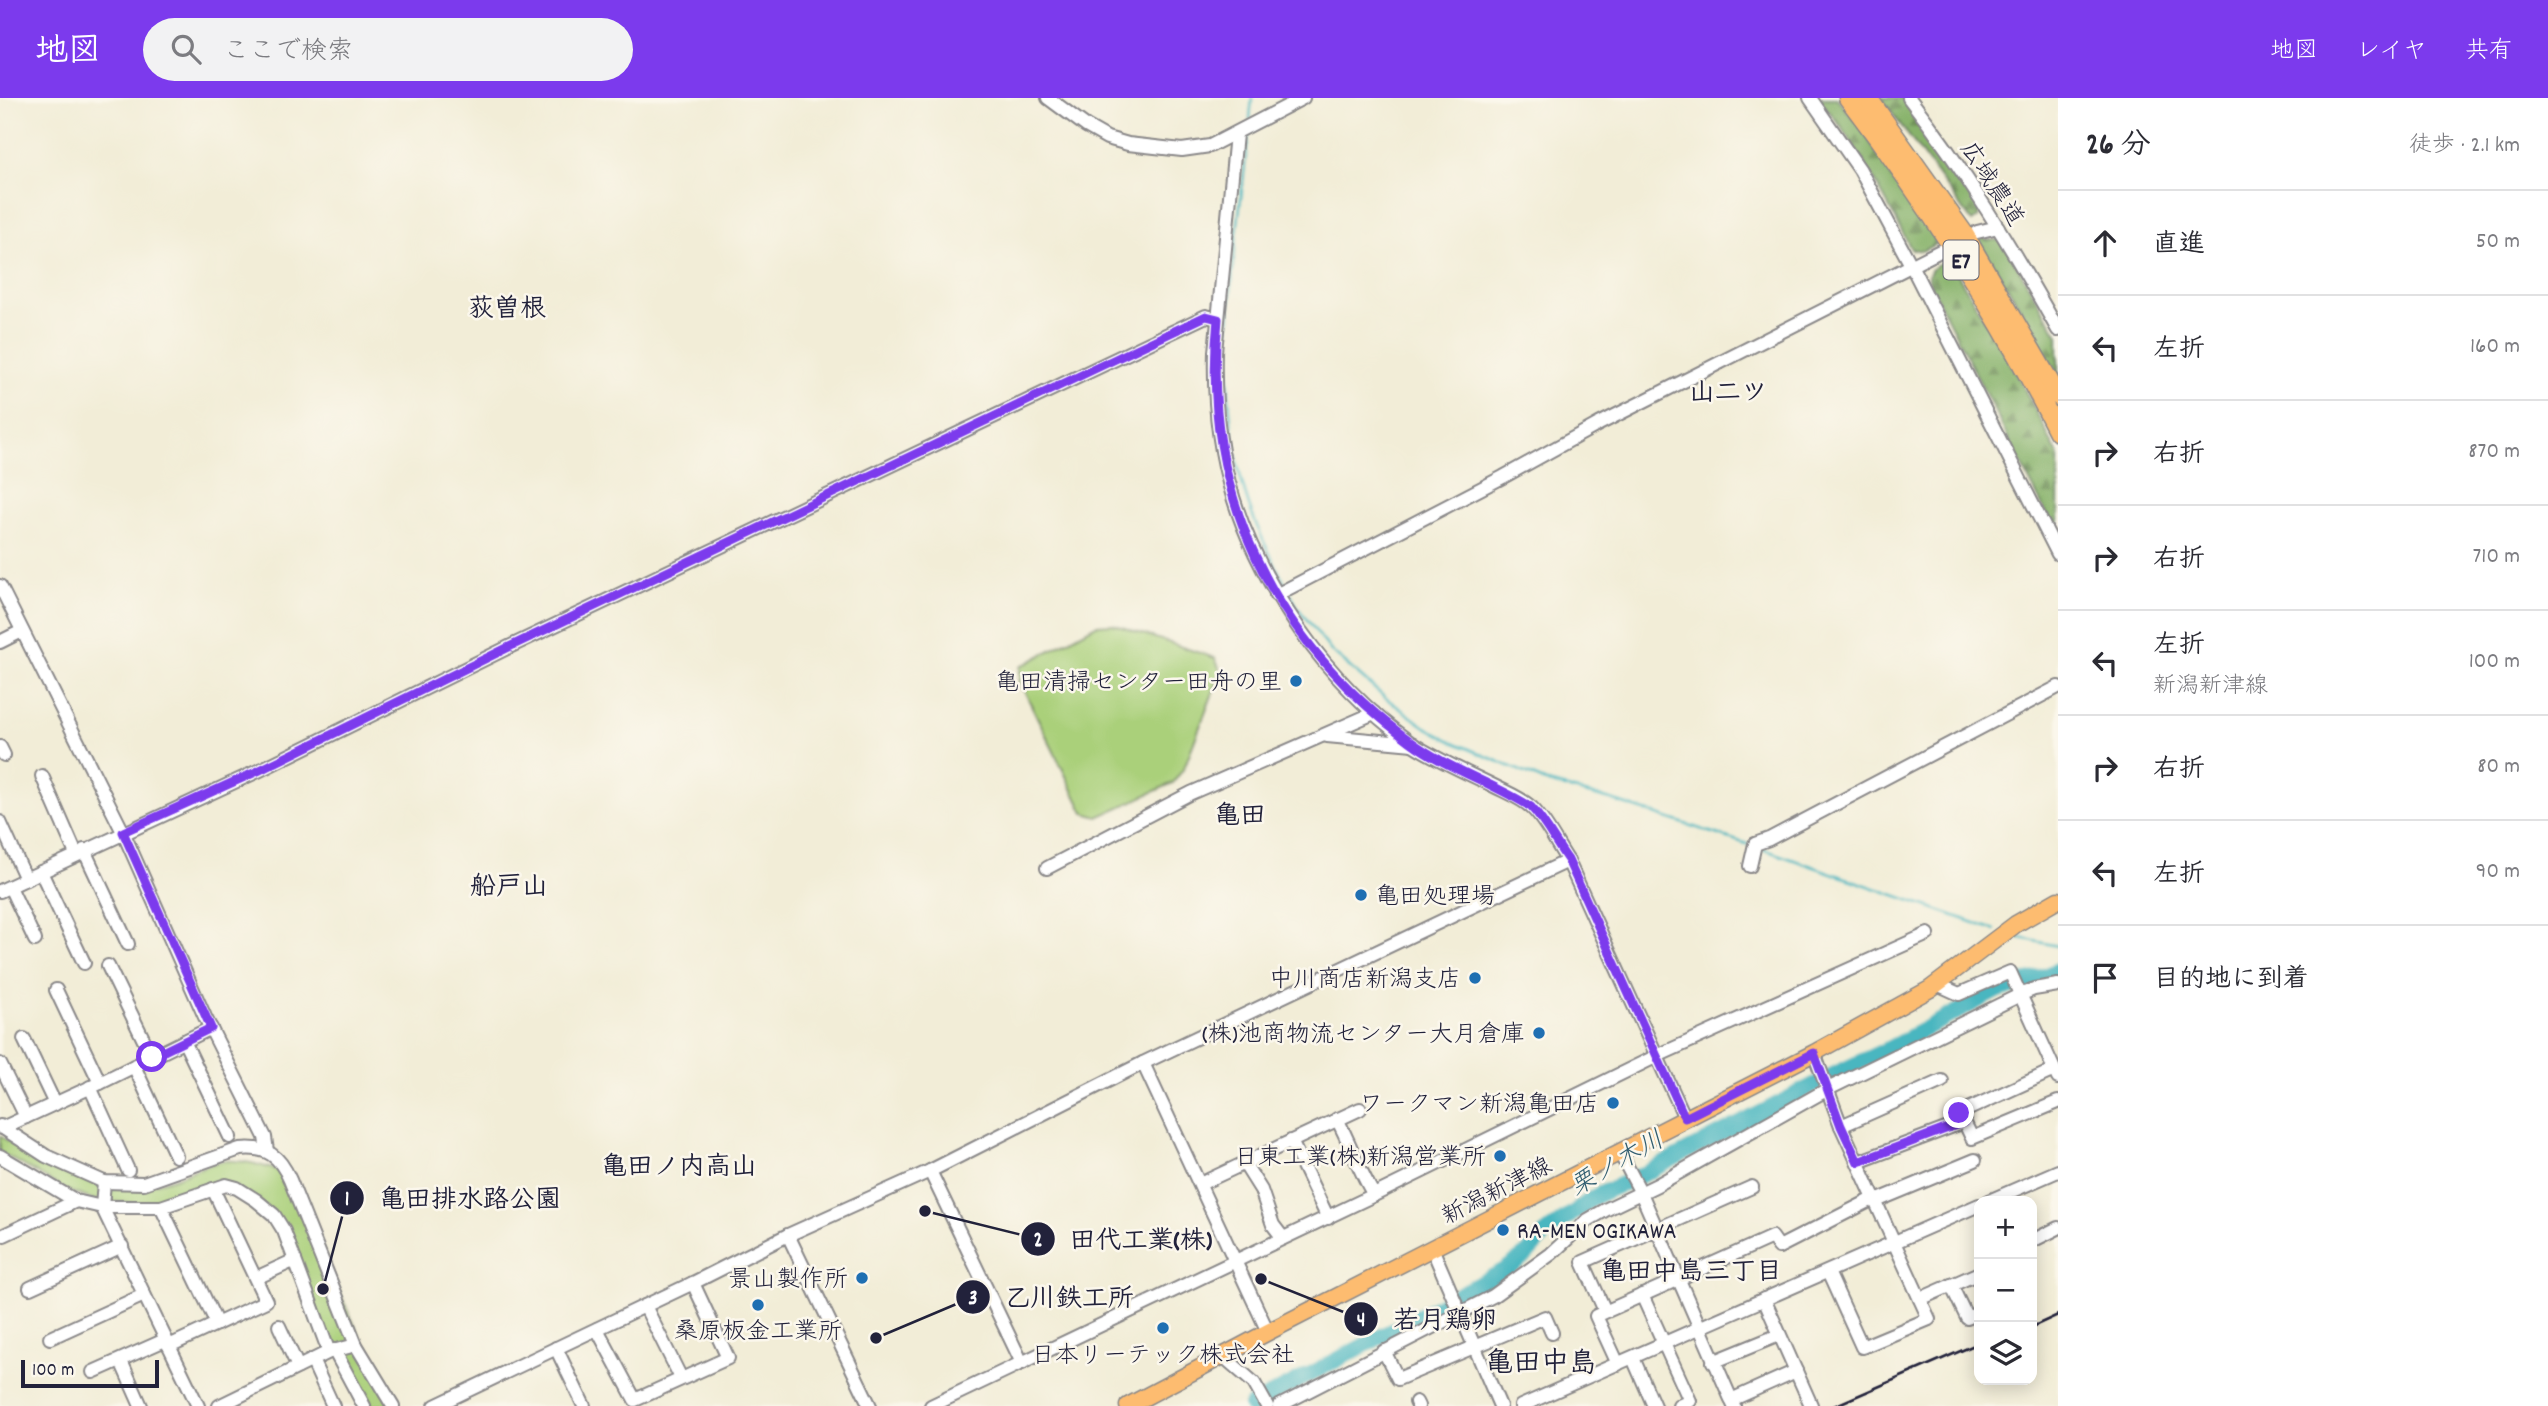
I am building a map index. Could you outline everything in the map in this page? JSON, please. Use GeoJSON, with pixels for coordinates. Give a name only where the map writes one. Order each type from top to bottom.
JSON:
{"type":"FeatureCollection","features":[{"type":"Feature","properties":{"kind":"highway","name":"E7"},"geometry":{"type":"LineString","coordinates":[[1848,98],[1948,239],[2009,341],[2058,432]]}},
{"type":"Feature","properties":{"kind":"highway","name":"E7"},"geometry":{"type":"LineString","coordinates":[[1868,98],[1963,232],[2058,396]]}},
{"type":"Feature","properties":{"kind":"main road","name":"新潟新津線"},"geometry":{"type":"LineString","coordinates":[[1128,1406],[1814,1053],[1937,984],[2016,924],[2058,900]]}},
{"type":"Feature","properties":{"kind":"street"},"geometry":{"type":"LineString","coordinates":[[1048,98],[1097,133],[1115,141],[1195,149],[1210,146],[1303,98]]}},
{"type":"Feature","properties":{"kind":"street"},"geometry":{"type":"LineString","coordinates":[[1810,98],[1860,170],[2058,554]]}},
{"type":"Feature","properties":{"kind":"street","name":"広域農道"},"geometry":{"type":"LineString","coordinates":[[1909,98],[1933,128],[1998,227],[2058,330]]}},
{"type":"Feature","properties":{"kind":"street"},"geometry":{"type":"LineString","coordinates":[[1239,132],[1218,319],[1214,387],[1221,448],[1242,527],[1278,594],[1323,663],[1374,713],[1413,744],[1531,807],[1543,821],[1568,860],[1685,1118]]}},
{"type":"Feature","properties":{"kind":"street"},"geometry":{"type":"LineString","coordinates":[[1977,232],[1998,227]]}},
{"type":"Feature","properties":{"kind":"street"},"geometry":{"type":"LineString","coordinates":[[1278,594],[1599,424],[1944,249]]}},
{"type":"Feature","properties":{"kind":"street"},"geometry":{"type":"LineString","coordinates":[[34,940],[5,889],[258,771],[509,647],[1206,316],[1218,319]]}},
{"type":"Feature","properties":{"kind":"street"},"geometry":{"type":"LineString","coordinates":[[0,586],[123,832],[211,1028],[265,1137],[267,1151]]}},
{"type":"Feature","properties":{"kind":"street"},"geometry":{"type":"LineString","coordinates":[[0,642],[22,631]]}},
{"type":"Feature","properties":{"kind":"street"},"geometry":{"type":"LineString","coordinates":[[1750,866],[1755,844],[2058,687]]}},
{"type":"Feature","properties":{"kind":"street"},"geometry":{"type":"LineString","coordinates":[[1047,868],[1191,793],[1374,713]]}},
{"type":"Feature","properties":{"kind":"street"},"geometry":{"type":"LineString","coordinates":[[1323,736],[1413,744]]}},
{"type":"Feature","properties":{"kind":"street"},"geometry":{"type":"LineString","coordinates":[[42,776],[128,944]]}},
{"type":"Feature","properties":{"kind":"street"},"geometry":{"type":"LineString","coordinates":[[0,822],[26,879]]}},
{"type":"Feature","properties":{"kind":"street"},"geometry":{"type":"LineString","coordinates":[[435,1406],[451,1403],[556,1348],[788,1235],[930,1171],[1143,1063],[1568,860]]}},
{"type":"Feature","properties":{"kind":"street"},"geometry":{"type":"LineString","coordinates":[[41,872],[84,964]]}},
{"type":"Feature","properties":{"kind":"street"},"geometry":{"type":"LineString","coordinates":[[931,1406],[1374,1195],[1657,1056],[1928,934]]}},
{"type":"Feature","properties":{"kind":"street"},"geometry":{"type":"LineString","coordinates":[[108,966],[152,1057]]}},
{"type":"Feature","properties":{"kind":"street"},"geometry":{"type":"LineString","coordinates":[[1937,984],[1959,994],[2010,972],[2056,1074],[1959,1113],[1972,1138],[2058,1102]]}},
{"type":"Feature","properties":{"kind":"street"},"geometry":{"type":"LineString","coordinates":[[1279,1406],[1493,1296],[1524,1275],[1588,1220],[1828,1089],[2022,994],[2058,985]]}},
{"type":"Feature","properties":{"kind":"street"},"geometry":{"type":"LineString","coordinates":[[56,990],[128,1170]]}},
{"type":"Feature","properties":{"kind":"street"},"geometry":{"type":"LineString","coordinates":[[1,1127],[55,1104],[211,1028]]}},
{"type":"Feature","properties":{"kind":"street"},"geometry":{"type":"LineString","coordinates":[[24,1039],[55,1104]]}},
{"type":"Feature","properties":{"kind":"street"},"geometry":{"type":"LineString","coordinates":[[184,1041],[230,1136]]}},
{"type":"Feature","properties":{"kind":"street"},"geometry":{"type":"LineString","coordinates":[[1814,1053],[1841,1126],[1929,1319],[1862,1347],[1828,1272]]}},
{"type":"Feature","properties":{"kind":"street"},"geometry":{"type":"LineString","coordinates":[[1143,1063],[1268,1332]]}},
{"type":"Feature","properties":{"kind":"street"},"geometry":{"type":"LineString","coordinates":[[0,1064],[26,1117]]}},
{"type":"Feature","properties":{"kind":"street"},"geometry":{"type":"LineString","coordinates":[[134,1066],[176,1157]]}},
{"type":"Feature","properties":{"kind":"street"},"geometry":{"type":"LineString","coordinates":[[1841,1126],[1942,1080]]}},
{"type":"Feature","properties":{"kind":"street"},"geometry":{"type":"LineString","coordinates":[[1200,1184],[1360,1109]]}},
{"type":"Feature","properties":{"kind":"street"},"geometry":{"type":"LineString","coordinates":[[1337,1119],[1374,1195]]}},
{"type":"Feature","properties":{"kind":"street"},"geometry":{"type":"LineString","coordinates":[[1858,1162],[1964,1122]]}},
{"type":"Feature","properties":{"kind":"street"},"geometry":{"type":"LineString","coordinates":[[1,1127],[46,1156],[104,1182],[144,1183],[240,1149],[267,1151],[284,1165],[356,1345],[393,1406]]}},
{"type":"Feature","properties":{"kind":"street"},"geometry":{"type":"LineString","coordinates":[[1291,1141],[1328,1217]]}},
{"type":"Feature","properties":{"kind":"street"},"geometry":{"type":"LineString","coordinates":[[1620,1153],[1641,1193],[1733,1403],[1796,1371]]}},
{"type":"Feature","properties":{"kind":"street"},"geometry":{"type":"LineString","coordinates":[[0,1156],[76,1201],[102,1207],[162,1207],[226,1185],[237,1188],[256,1200],[274,1215],[284,1231],[331,1351],[364,1406]]}},
{"type":"Feature","properties":{"kind":"street"},"geometry":{"type":"LineString","coordinates":[[1618,1364],[1596,1315],[1772,1237],[1779,1247],[1876,1200],[1975,1160]]}},
{"type":"Feature","properties":{"kind":"street"},"geometry":{"type":"LineString","coordinates":[[1244,1163],[1261,1190],[1273,1225],[1283,1238]]}},
{"type":"Feature","properties":{"kind":"street"},"geometry":{"type":"LineString","coordinates":[[930,1171],[1022,1363]]}},
{"type":"Feature","properties":{"kind":"street"},"geometry":{"type":"LineString","coordinates":[[2000,1196],[2058,1171]]}},
{"type":"Feature","properties":{"kind":"street"},"geometry":{"type":"LineString","coordinates":[[104,1182],[102,1207],[198,1406]]}},
{"type":"Feature","properties":{"kind":"street"},"geometry":{"type":"LineString","coordinates":[[1605,1311],[1583,1262],[1752,1187]]}},
{"type":"Feature","properties":{"kind":"street"},"geometry":{"type":"LineString","coordinates":[[93,1372],[217,1324],[266,1301],[213,1189]]}},
{"type":"Feature","properties":{"kind":"street"},"geometry":{"type":"LineString","coordinates":[[4,1235],[76,1201]]}},
{"type":"Feature","properties":{"kind":"street"},"geometry":{"type":"LineString","coordinates":[[162,1207],[217,1324]]}},
{"type":"Feature","properties":{"kind":"street"},"geometry":{"type":"LineString","coordinates":[[1521,1406],[1974,1207]]}},
{"type":"Feature","properties":{"kind":"street"},"geometry":{"type":"LineString","coordinates":[[2037,1238],[2058,1228]]}},
{"type":"Feature","properties":{"kind":"street"},"geometry":{"type":"LineString","coordinates":[[788,1235],[870,1406]]}},
{"type":"Feature","properties":{"kind":"street"},"geometry":{"type":"LineString","coordinates":[[30,1288],[122,1246]]}},
{"type":"Feature","properties":{"kind":"street"},"geometry":{"type":"LineString","coordinates":[[1432,1248],[1500,1406]]}},
{"type":"Feature","properties":{"kind":"street"},"geometry":{"type":"LineString","coordinates":[[256,1278],[295,1260]]}},
{"type":"Feature","properties":{"kind":"street"},"geometry":{"type":"LineString","coordinates":[[1920,1299],[1974,1275]]}},
{"type":"Feature","properties":{"kind":"street"},"geometry":{"type":"LineString","coordinates":[[597,1329],[635,1400],[728,1358],[693,1283]]}},
{"type":"Feature","properties":{"kind":"street"},"geometry":{"type":"LineString","coordinates":[[1951,1285],[1967,1318],[1974,1315]]}},
{"type":"Feature","properties":{"kind":"street"},"geometry":{"type":"LineString","coordinates":[[1642,1295],[1690,1401],[1679,1406]]}},
{"type":"Feature","properties":{"kind":"street"},"geometry":{"type":"LineString","coordinates":[[50,1338],[144,1296]]}},
{"type":"Feature","properties":{"kind":"street"},"geometry":{"type":"LineString","coordinates":[[1764,1299],[1810,1406]]}},
{"type":"Feature","properties":{"kind":"street"},"geometry":{"type":"LineString","coordinates":[[645,1306],[681,1378]]}},
{"type":"Feature","properties":{"kind":"street"},"geometry":{"type":"LineString","coordinates":[[1384,1351],[1398,1379],[1545,1318],[1552,1333]]}},
{"type":"Feature","properties":{"kind":"street"},"geometry":{"type":"LineString","coordinates":[[279,1326],[298,1367]]}},
{"type":"Feature","properties":{"kind":"street"},"geometry":{"type":"LineString","coordinates":[[1713,1362],[1779,1335]]}},
{"type":"Feature","properties":{"kind":"street"},"geometry":{"type":"LineString","coordinates":[[219,1406],[331,1351],[356,1345]]}},
{"type":"Feature","properties":{"kind":"street"},"geometry":{"type":"LineString","coordinates":[[556,1348],[584,1406]]}},
{"type":"Feature","properties":{"kind":"street"},"geometry":{"type":"LineString","coordinates":[[1223,1356],[1254,1382],[1268,1406]]}},
{"type":"Feature","properties":{"kind":"street"},"geometry":{"type":"LineString","coordinates":[[1633,1357],[1654,1406]]}},
{"type":"Feature","properties":{"kind":"street"},"geometry":{"type":"LineString","coordinates":[[312,1360],[330,1405]]}},
{"type":"Feature","properties":{"kind":"street"},"geometry":{"type":"LineString","coordinates":[[121,1361],[141,1406]]}},
{"type":"Feature","properties":{"kind":"green space"},"geometry":{"type":"Polygon","coordinates":[[[1818,98],[1837,98],[1859,125],[1938,243],[1922,251],[1911,249],[1858,152],[1818,98]]]}},
{"type":"Feature","properties":{"kind":"green space"},"geometry":{"type":"Polygon","coordinates":[[[1881,98],[1906,98],[1981,207],[1978,218],[1972,222],[1881,98]]]}},
{"type":"Feature","properties":{"kind":"green space"},"geometry":{"type":"Polygon","coordinates":[[[1982,235],[1986,240],[2002,240],[2058,335],[2058,376],[1977,238],[1982,235]]]}},
{"type":"Feature","properties":{"kind":"green space"},"geometry":{"type":"Polygon","coordinates":[[[1949,259],[2020,380],[2058,455],[2058,537],[1929,282],[1931,270],[1949,259]]]}},
{"type":"Feature","properties":{"kind":"green space"},"geometry":{"type":"Polygon","coordinates":[[[1113,624],[1215,658],[1221,672],[1184,768],[1173,783],[1098,817],[1084,813],[1020,682],[1020,667],[1096,625],[1113,624]]]}},
{"type":"Feature","properties":{"kind":"green space"},"geometry":{"type":"Polygon","coordinates":[[[0,1136],[53,1166],[110,1184],[151,1184],[227,1161],[255,1164],[292,1175],[315,1238],[391,1406],[372,1406],[346,1357],[328,1340],[283,1223],[221,1182],[148,1204],[97,1201],[68,1191],[0,1152],[0,1136]]]}},
{"type":"Feature","properties":{"kind":"waterway"},"geometry":{"type":"LineString","coordinates":[[1250,119],[1252,98]]}},
{"type":"Feature","properties":{"kind":"waterway"},"geometry":{"type":"LineString","coordinates":[[1249,129],[1233,266],[1228,361],[1230,407],[1235,453],[1246,496],[1285,584]]}},
{"type":"Feature","properties":{"kind":"waterway"},"geometry":{"type":"LineString","coordinates":[[1290,593],[1298,608],[1331,651],[1383,696],[1424,726],[1453,742],[1551,784],[1611,800],[1750,845]]}},
{"type":"Feature","properties":{"kind":"waterway"},"geometry":{"type":"LineString","coordinates":[[1760,848],[1995,930]]}},
{"type":"Feature","properties":{"kind":"waterway"},"geometry":{"type":"LineString","coordinates":[[2011,936],[2058,946]]}},
{"type":"Feature","properties":{"kind":"waterway","name":"栗ノ木川"},"geometry":{"type":"LineString","coordinates":[[1251,1406],[1505,1270],[1527,1254],[1544,1235],[1596,1196],[1650,1171],[1998,990],[2058,970]]}},
{"type":"Feature","properties":{"kind":"railway"},"geometry":{"type":"LineString","coordinates":[[2037,1325],[2058,1315]]}},
{"type":"Feature","properties":{"kind":"railway"},"geometry":{"type":"LineString","coordinates":[[1834,1406],[1974,1345]]}},
{"type":"Feature","properties":{"kind":"place","name":"亀田清掃センター田舟の里"},"geometry":{"type":"Point","coordinates":[1296,681]}},
{"type":"Feature","properties":{"kind":"place","name":"亀田処理場"},"geometry":{"type":"Point","coordinates":[1361,895]}},
{"type":"Feature","properties":{"kind":"place","name":"中川商店新潟支店"},"geometry":{"type":"Point","coordinates":[1475,978]}},
{"type":"Feature","properties":{"kind":"place","name":"(株)池商物流センター大月倉庫"},"geometry":{"type":"Point","coordinates":[1539,1033]}},
{"type":"Feature","properties":{"kind":"place","name":"ワークマン新潟亀田店"},"geometry":{"type":"Point","coordinates":[1613,1103]}},
{"type":"Feature","properties":{"kind":"place","name":"日東工業(株)新潟営業所"},"geometry":{"type":"Point","coordinates":[1500,1156]}},
{"type":"Feature","properties":{"kind":"place","name":"田代工業(株)"},"geometry":{"type":"Point","coordinates":[925,1211]}},
{"type":"Feature","properties":{"kind":"place","name":"RA-MEN OGIKAWA"},"geometry":{"type":"Point","coordinates":[1503,1230]}},
{"type":"Feature","properties":{"kind":"place","name":"景山製作所"},"geometry":{"type":"Point","coordinates":[862,1278]}},
{"type":"Feature","properties":{"kind":"place","name":"若月鶏卵"},"geometry":{"type":"Point","coordinates":[1261,1279]}},
{"type":"Feature","properties":{"kind":"place","name":"亀田排水路公園"},"geometry":{"type":"Point","coordinates":[323,1289]}},
{"type":"Feature","properties":{"kind":"place","name":"桑原板金工業所"},"geometry":{"type":"Point","coordinates":[758,1305]}},
{"type":"Feature","properties":{"kind":"place","name":"日本リーテック株式会社"},"geometry":{"type":"Point","coordinates":[1163,1328]}},
{"type":"Feature","properties":{"kind":"place","name":"乙川鉄工所"},"geometry":{"type":"Point","coordinates":[876,1338]}},
{"type":"Feature","properties":{"kind":"district","name":"荻曽根"},"geometry":{"type":"Point","coordinates":[507,307]}},
{"type":"Feature","properties":{"kind":"district","name":"山二ツ"},"geometry":{"type":"Point","coordinates":[1728,391]}},
{"type":"Feature","properties":{"kind":"district","name":"亀田"},"geometry":{"type":"Point","coordinates":[1240,814]}},
{"type":"Feature","properties":{"kind":"district","name":"船戸山"},"geometry":{"type":"Point","coordinates":[509,885]}},
{"type":"Feature","properties":{"kind":"district","name":"亀田ノ内高山"},"geometry":{"type":"Point","coordinates":[679,1165]}},
{"type":"Feature","properties":{"kind":"district","name":"亀田中島三丁目"},"geometry":{"type":"Point","coordinates":[1691,1270]}},
{"type":"Feature","properties":{"kind":"district","name":"亀田中島"},"geometry":{"type":"Point","coordinates":[1541,1361]}},
{"type":"Feature","properties":{"kind":"route"},"geometry":{"type":"LineString","coordinates":[[152,1057],[211,1028],[123,832],[258,771],[509,647],[1206,316],[1218,319],[1214,387],[1218,435],[1233,496],[1242,527],[1276,595],[1323,663],[1374,713],[1413,744],[1531,807],[1543,821],[1568,860],[1685,1118],[1814,1053],[1841,1126],[1858,1162],[1964,1122],[1959,1113]]}}]}
